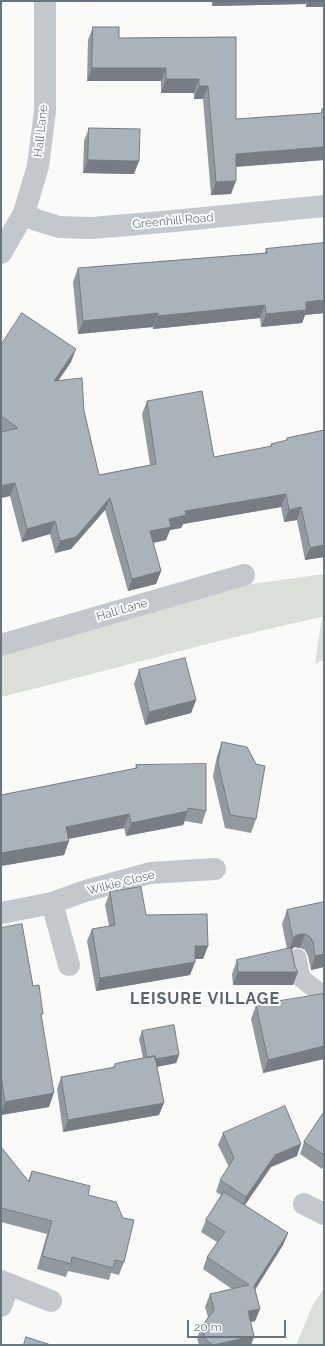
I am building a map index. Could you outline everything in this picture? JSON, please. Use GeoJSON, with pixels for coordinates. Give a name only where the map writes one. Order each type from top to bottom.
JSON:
{"type":"FeatureCollection","features":[{"type":"Feature","properties":{"kind":"street","name":"Hall Lane"},"geometry":{"type":"LineString","coordinates":[[1,253],[24,213],[38,166],[44,111],[45,1]]}},
{"type":"Feature","properties":{"kind":"street","name":"Greenhill Road"},"geometry":{"type":"LineString","coordinates":[[24,213],[36,220],[59,227],[92,228],[324,206]]}},
{"type":"Feature","properties":{"kind":"street","name":"Hall Lane"},"geometry":{"type":"LineString","coordinates":[[1,645],[244,575]]}},
{"type":"Feature","properties":{"kind":"street","name":"Wilkie Close"},"geometry":{"type":"LineString","coordinates":[[1,913],[52,903],[85,891],[150,874],[216,869]]}},
{"type":"Feature","properties":{"kind":"street"},"geometry":{"type":"LineString","coordinates":[[52,903],[69,965]]}},
{"type":"Feature","properties":{"kind":"street"},"geometry":{"type":"LineString","coordinates":[[304,1204],[324,1214]]}},
{"type":"Feature","properties":{"kind":"street"},"geometry":{"type":"LineString","coordinates":[[1,1306],[5,1282],[51,1301]]}},
{"type":"Feature","properties":{"kind":"lane"},"geometry":{"type":"LineString","coordinates":[[297,958],[301,978],[324,996]]}},
{"type":"Feature","properties":{"kind":"shaded area"},"geometry":{"type":"Polygon","coordinates":[[[324,574],[324,660],[315,664],[322,617],[1,697],[1,654],[245,585],[324,574]]]}},
{"type":"Feature","properties":{"kind":"shaded area"},"geometry":{"type":"Polygon","coordinates":[[[324,1288],[324,1345],[296,1345],[313,1305],[324,1288]]]}},
{"type":"Feature","properties":{"kind":"building"},"geometry":{"type":"Polygon","coordinates":[[[93,27],[119,27],[119,38],[236,37],[236,119],[322,113],[322,109],[324,109],[324,147],[236,154],[236,181],[216,182],[208,86],[199,86],[199,79],[166,79],[166,68],[92,68],[93,27]]]}},
{"type":"Feature","properties":{"kind":"building"},"geometry":{"type":"Polygon","coordinates":[[[89,128],[140,129],[139,161],[88,160],[89,128]]]}},
{"type":"Feature","properties":{"kind":"building"},"geometry":{"type":"Polygon","coordinates":[[[324,243],[324,300],[306,302],[306,310],[266,314],[265,305],[158,316],[158,313],[83,321],[78,268],[267,253],[266,249],[324,243]]]}},
{"type":"Feature","properties":{"kind":"building"},"geometry":{"type":"Polygon","coordinates":[[[22,313],[76,349],[54,381],[82,378],[84,411],[99,475],[156,464],[147,401],[202,391],[214,457],[272,446],[271,444],[287,440],[287,438],[324,430],[324,545],[310,548],[301,507],[289,510],[286,494],[185,511],[186,515],[169,519],[171,527],[150,531],[161,571],[132,579],[110,498],[76,537],[60,541],[55,521],[27,529],[15,483],[1,486],[1,432],[18,428],[1,416],[1,345],[22,313]]]}},
{"type":"Feature","properties":{"kind":"building"},"geometry":{"type":"Polygon","coordinates":[[[185,658],[196,700],[149,712],[139,670],[185,658]]]}},
{"type":"Feature","properties":{"kind":"building"},"geometry":{"type":"Polygon","coordinates":[[[222,742],[247,747],[256,764],[265,766],[256,819],[230,815],[218,763],[222,742]]]}},
{"type":"Feature","properties":{"kind":"building"},"geometry":{"type":"Polygon","coordinates":[[[206,764],[206,811],[188,808],[188,811],[131,823],[129,814],[66,827],[69,841],[1,853],[1,795],[137,768],[136,765],[206,764]]]}},
{"type":"Feature","properties":{"kind":"building"},"geometry":{"type":"Polygon","coordinates":[[[141,887],[146,915],[207,914],[208,946],[195,946],[195,962],[100,978],[92,929],[115,925],[110,892],[141,887]]]}},
{"type":"Feature","properties":{"kind":"building"},"geometry":{"type":"Polygon","coordinates":[[[324,902],[324,954],[315,956],[313,942],[310,937],[305,934],[300,934],[295,936],[293,939],[287,910],[324,902]]]}},
{"type":"Feature","properties":{"kind":"building"},"geometry":{"type":"Polygon","coordinates":[[[22,924],[33,986],[39,985],[43,1014],[41,1014],[54,1093],[5,1102],[1,1076],[1,928],[22,924]]]}},
{"type":"Feature","properties":{"kind":"building"},"geometry":{"type":"Polygon","coordinates":[[[291,948],[295,967],[298,972],[238,972],[237,960],[291,948]]]}},
{"type":"Feature","properties":{"kind":"building"},"geometry":{"type":"Polygon","coordinates":[[[323,994],[324,1046],[268,1060],[256,1005],[323,994]]]}},
{"type":"Feature","properties":{"kind":"building"},"geometry":{"type":"Polygon","coordinates":[[[174,1025],[179,1055],[155,1059],[155,1056],[147,1058],[142,1031],[174,1025]]]}},
{"type":"Feature","properties":{"kind":"building"},"geometry":{"type":"Polygon","coordinates":[[[155,1056],[164,1103],[68,1120],[61,1077],[115,1067],[115,1064],[155,1056]]]}},
{"type":"Feature","properties":{"kind":"building"},"geometry":{"type":"Polygon","coordinates":[[[285,1106],[301,1144],[275,1155],[246,1197],[220,1180],[234,1158],[223,1133],[285,1106]]]}},
{"type":"Feature","properties":{"kind":"building"},"geometry":{"type":"Polygon","coordinates":[[[324,1112],[324,1155],[304,1142],[324,1112]]]}},
{"type":"Feature","properties":{"kind":"building"},"geometry":{"type":"Polygon","coordinates":[[[1,1147],[29,1182],[32,1171],[90,1186],[88,1195],[116,1202],[123,1218],[134,1220],[124,1262],[115,1260],[113,1268],[72,1257],[71,1264],[42,1256],[52,1221],[1,1208],[1,1147]]]}},
{"type":"Feature","properties":{"kind":"building"},"geometry":{"type":"Polygon","coordinates":[[[224,1192],[288,1233],[254,1286],[260,1309],[248,1311],[254,1336],[213,1345],[205,1339],[202,1326],[214,1310],[210,1294],[249,1285],[207,1257],[225,1232],[206,1220],[224,1192]]]}},
{"type":"Feature","properties":{"kind":"building"},"geometry":{"type":"Polygon","coordinates":[[[26,1337],[51,1345],[24,1345],[26,1337]]]}},
{"type":"Feature","properties":{"kind":"district","name":"LEISURE VILLAGE"},"geometry":{"type":"Point","coordinates":[205,999]}}]}
